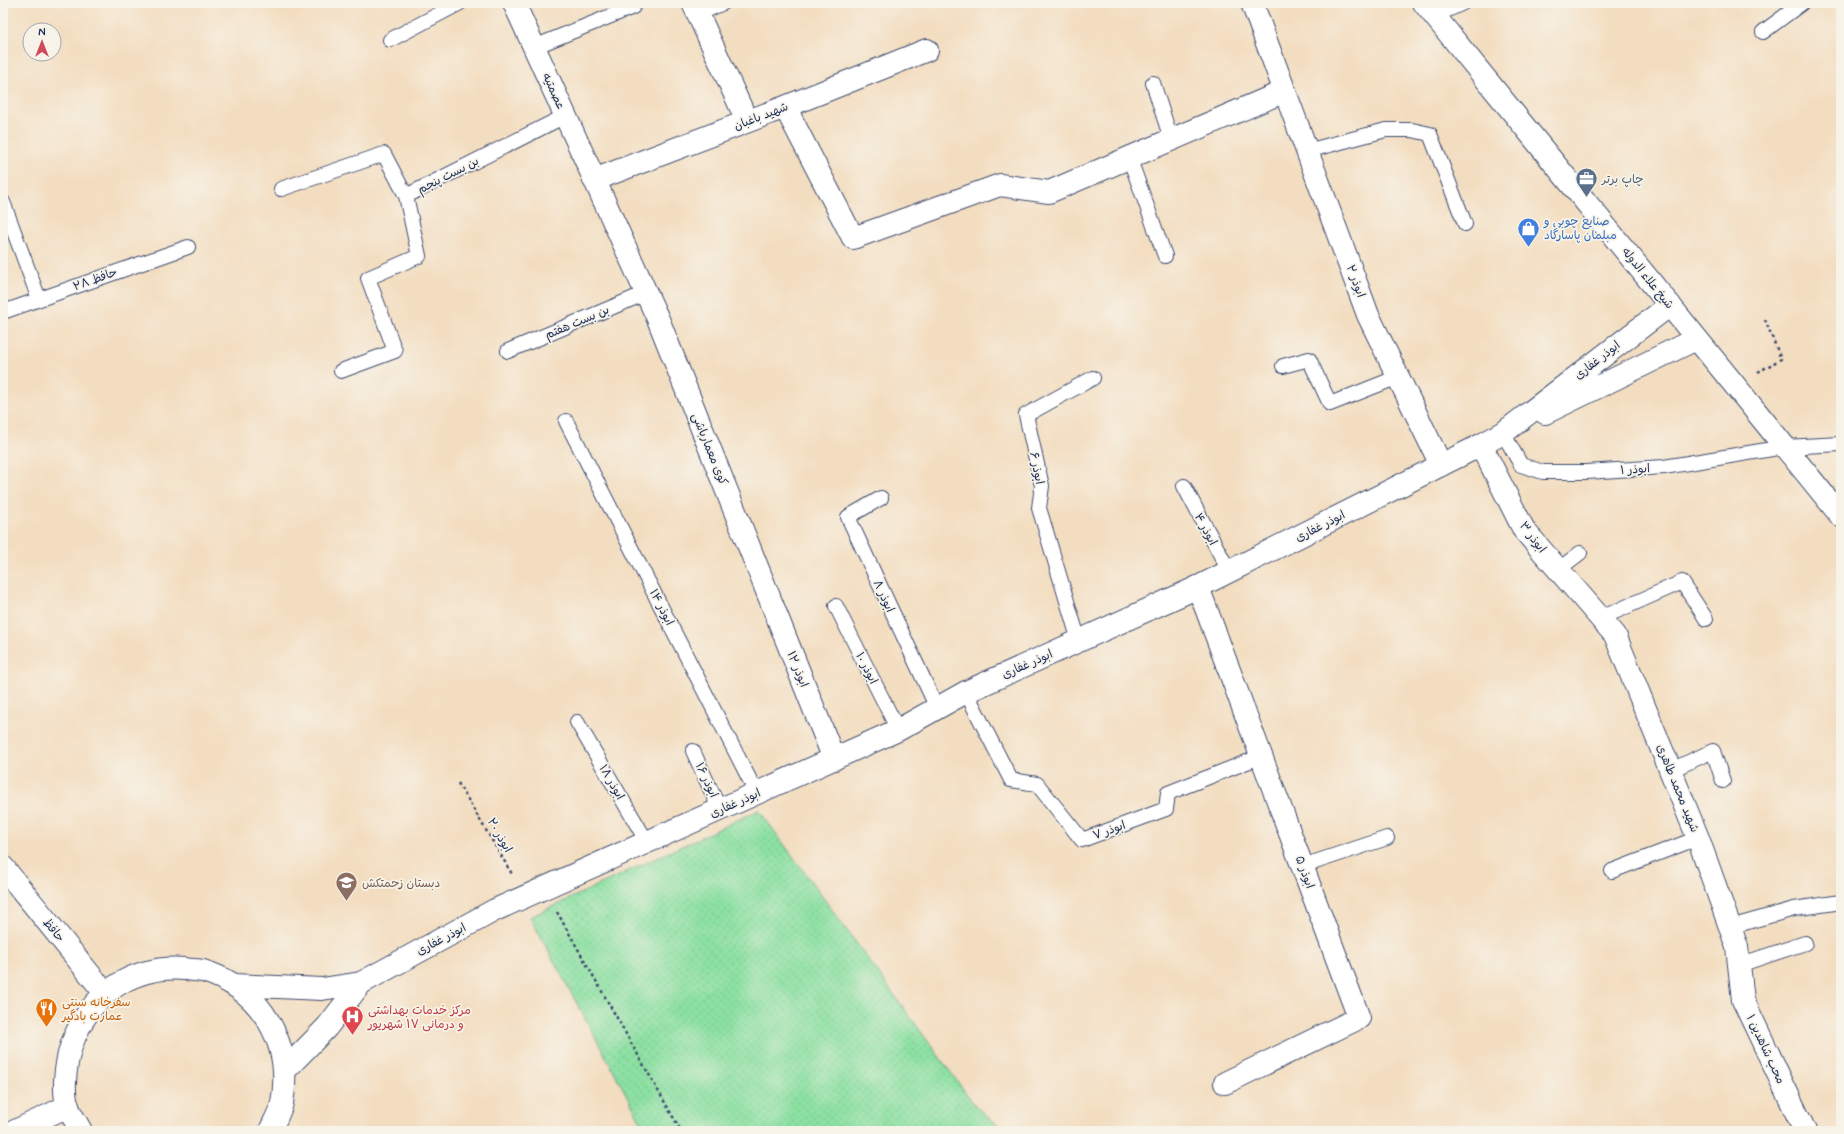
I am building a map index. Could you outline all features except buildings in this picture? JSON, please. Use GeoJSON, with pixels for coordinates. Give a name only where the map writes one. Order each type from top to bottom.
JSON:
{"type":"FeatureCollection","features":[{"type":"Feature","properties":{"kind":"street","name":"عصمتیه"},"geometry":{"type":"LineString","coordinates":[[514,3],[646,293]]}},
{"type":"Feature","properties":{"kind":"street","name":"ابوذر ۲"},"geometry":{"type":"LineString","coordinates":[[1252,3],[1368,315],[1441,465]]}},
{"type":"Feature","properties":{"kind":"street"},"geometry":{"type":"LineString","coordinates":[[696,9],[747,121]]}},
{"type":"Feature","properties":{"kind":"street","name":"شیخ علاء الدوله"},"geometry":{"type":"LineString","coordinates":[[1429,9],[1841,516]]}},
{"type":"Feature","properties":{"kind":"street","name":"شهید باغبان"},"geometry":{"type":"LineString","coordinates":[[594,180],[785,107],[927,50]]}},
{"type":"Feature","properties":{"kind":"street"},"geometry":{"type":"LineString","coordinates":[[785,107],[853,238],[1000,185],[1049,192],[1284,91]]}},
{"type":"Feature","properties":{"kind":"street","name":"کوی معمارباشی"},"geometry":{"type":"LineString","coordinates":[[646,293],[658,319],[762,578]]}},
{"type":"Feature","properties":{"kind":"street","name":"ابوذر غفاری"},"geometry":{"type":"LineString","coordinates":[[361,982],[495,910],[898,730],[966,692],[1198,587],[1481,445],[1503,433],[1670,305]]}},
{"type":"Feature","properties":{"kind":"street"},"geometry":{"type":"LineString","coordinates":[[1503,433],[1696,339]]}},
{"type":"Feature","properties":{"kind":"street","name":"ابوذر ۳"},"geometry":{"type":"LineString","coordinates":[[1481,445],[1524,530],[1600,618]]}},
{"type":"Feature","properties":{"kind":"street","name":"ابوذر ۱۲"},"geometry":{"type":"LineString","coordinates":[[762,578],[834,759]]}},
{"type":"Feature","properties":{"kind":"street","name":"ابوذر ۵"},"geometry":{"type":"LineString","coordinates":[[1198,587],[1359,1018],[1225,1083]]}},
{"type":"Feature","properties":{"kind":"street","name":"شهید محمد طاهری"},"geometry":{"type":"LineString","coordinates":[[1600,618],[1616,635],[1671,770],[1698,838],[1737,946],[1739,965]]}},
{"type":"Feature","properties":{"kind":"street","name":"حافظ"},"geometry":{"type":"LineString","coordinates":[[3,866],[105,993]]}},
{"type":"Feature","properties":{"kind":"street","name":"محب شاهدین ۱"},"geometry":{"type":"LineString","coordinates":[[1739,965],[1743,1000],[1805,1131]]}},
{"type":"Feature","properties":{"kind":"street"},"geometry":{"type":"LineString","coordinates":[[81,1131],[68,1106],[65,1084],[68,1050],[82,1019],[105,993],[134,975],[168,968],[202,971],[234,985],[260,1007],[278,1037],[285,1070],[282,1104],[270,1131]]}},
{"type":"Feature","properties":{"kind":"street"},"geometry":{"type":"LineString","coordinates":[[234,985],[322,989],[361,982]]}},
{"type":"Feature","properties":{"kind":"street"},"geometry":{"type":"LineString","coordinates":[[285,1070],[327,1027],[361,982]]}},
{"type":"Feature","properties":{"kind":"street"},"geometry":{"type":"LineString","coordinates":[[15,1131],[68,1106]]}},
{"type":"Feature","properties":{"kind":"lane"},"geometry":{"type":"LineString","coordinates":[[390,40],[460,3]]}},
{"type":"Feature","properties":{"kind":"lane"},"geometry":{"type":"LineString","coordinates":[[696,9],[723,3]]}},
{"type":"Feature","properties":{"kind":"lane"},"geometry":{"type":"LineString","coordinates":[[1429,9],[1463,3]]}},
{"type":"Feature","properties":{"kind":"lane"},"geometry":{"type":"LineString","coordinates":[[1763,32],[1802,3]]}},
{"type":"Feature","properties":{"kind":"lane"},"geometry":{"type":"LineString","coordinates":[[534,47],[633,8]]}},
{"type":"Feature","properties":{"kind":"lane"},"geometry":{"type":"LineString","coordinates":[[1154,83],[1171,139]]}},
{"type":"Feature","properties":{"kind":"lane","name":"بن بست پنجم"},"geometry":{"type":"LineString","coordinates":[[341,371],[395,351],[368,278],[419,256],[406,196],[565,116]]}},
{"type":"Feature","properties":{"kind":"lane"},"geometry":{"type":"LineString","coordinates":[[1307,151],[1386,130],[1412,130],[1430,134],[1464,224]]}},
{"type":"Feature","properties":{"kind":"lane"},"geometry":{"type":"LineString","coordinates":[[281,189],[384,154],[406,196]]}},
{"type":"Feature","properties":{"kind":"lane"},"geometry":{"type":"LineString","coordinates":[[1129,157],[1165,256]]}},
{"type":"Feature","properties":{"kind":"lane"},"geometry":{"type":"LineString","coordinates":[[3,202],[39,299]]}},
{"type":"Feature","properties":{"kind":"lane","name":"حافظ ۲۸"},"geometry":{"type":"LineString","coordinates":[[3,312],[188,247]]}},
{"type":"Feature","properties":{"kind":"lane","name":"بن بست هفتم"},"geometry":{"type":"LineString","coordinates":[[508,351],[646,293]]}},
{"type":"Feature","properties":{"kind":"lane"},"geometry":{"type":"LineString","coordinates":[[1283,366],[1309,359],[1330,404],[1398,377]]}},
{"type":"Feature","properties":{"kind":"lane","name":"ابوذر ۶"},"geometry":{"type":"LineString","coordinates":[[1079,641],[1039,508],[1042,486],[1026,415],[1093,378]]}},
{"type":"Feature","properties":{"kind":"lane","name":"ابوذر ۱۴"},"geometry":{"type":"LineString","coordinates":[[566,421],[757,794]]}},
{"type":"Feature","properties":{"kind":"lane","name":"ابوذر ۱"},"geometry":{"type":"LineString","coordinates":[[1503,433],[1521,465],[1543,472],[1586,472],[1664,467],[1785,447],[1841,444]]}},
{"type":"Feature","properties":{"kind":"lane","name":"ابوذر ۴"},"geometry":{"type":"LineString","coordinates":[[1184,486],[1228,571]]}},
{"type":"Feature","properties":{"kind":"lane","name":"ابوذر ۸"},"geometry":{"type":"LineString","coordinates":[[881,498],[848,517],[937,708]]}},
{"type":"Feature","properties":{"kind":"lane"},"geometry":{"type":"LineString","coordinates":[[1559,569],[1580,553]]}},
{"type":"Feature","properties":{"kind":"lane"},"geometry":{"type":"LineString","coordinates":[[1600,618],[1682,582],[1706,619]]}},
{"type":"Feature","properties":{"kind":"lane","name":"ابوذر ۱۰"},"geometry":{"type":"LineString","coordinates":[[836,606],[898,730]]}},
{"type":"Feature","properties":{"kind":"lane","name":"ابوذر ۷"},"geometry":{"type":"LineString","coordinates":[[966,692],[1011,780],[1036,784],[1082,840],[1166,809],[1168,793],[1262,756]]}},
{"type":"Feature","properties":{"kind":"lane","name":"ابوذر ۱۸"},"geometry":{"type":"LineString","coordinates":[[577,722],[648,842]]}},
{"type":"Feature","properties":{"kind":"lane","name":"ابوذر ۱۶"},"geometry":{"type":"LineString","coordinates":[[693,751],[720,810]]}},
{"type":"Feature","properties":{"kind":"lane"},"geometry":{"type":"LineString","coordinates":[[1671,770],[1713,751],[1723,781]]}},
{"type":"Feature","properties":{"kind":"lane"},"geometry":{"type":"LineString","coordinates":[[1303,866],[1387,838]]}},
{"type":"Feature","properties":{"kind":"lane"},"geometry":{"type":"LineString","coordinates":[[1612,871],[1698,838]]}},
{"type":"Feature","properties":{"kind":"lane"},"geometry":{"type":"LineString","coordinates":[[1730,927],[1794,909],[1841,902]]}},
{"type":"Feature","properties":{"kind":"lane"},"geometry":{"type":"LineString","coordinates":[[1739,965],[1805,944]]}},
{"type":"Feature","properties":{"kind":"path"},"geometry":{"type":"LineString","coordinates":[[1736,386],[1781,359],[1764,317]]}},
{"type":"Feature","properties":{"kind":"path","name":"ابوذر ۲۰"},"geometry":{"type":"LineString","coordinates":[[458,783],[535,893],[681,1131]]}},
{"type":"Feature","properties":{"kind":"green space"},"geometry":{"type":"Polygon","coordinates":[[[759,810],[976,1107],[1005,1131],[646,1131],[530,917],[759,810]]]}},
{"type":"Feature","properties":{"kind":"place","name":"چاپ برتر"},"geometry":{"type":"Point","coordinates":[1586,198]}},
{"type":"Feature","properties":{"kind":"place","name":"صنایع چوبی و مبلمان پاسارگاد"},"geometry":{"type":"Point","coordinates":[1528,248]}},
{"type":"Feature","properties":{"kind":"place","name":"دبستان زحمتکش"},"geometry":{"type":"Point","coordinates":[346,902]}},
{"type":"Feature","properties":{"kind":"place","name":"سفرخانه سنتی عمارت بادگیر"},"geometry":{"type":"Point","coordinates":[46,1028]}},
{"type":"Feature","properties":{"kind":"place","name":"مرکز خدمات بهداشتی و درمانی ۱۷ شهریور"},"geometry":{"type":"Point","coordinates":[352,1036]}}]}
